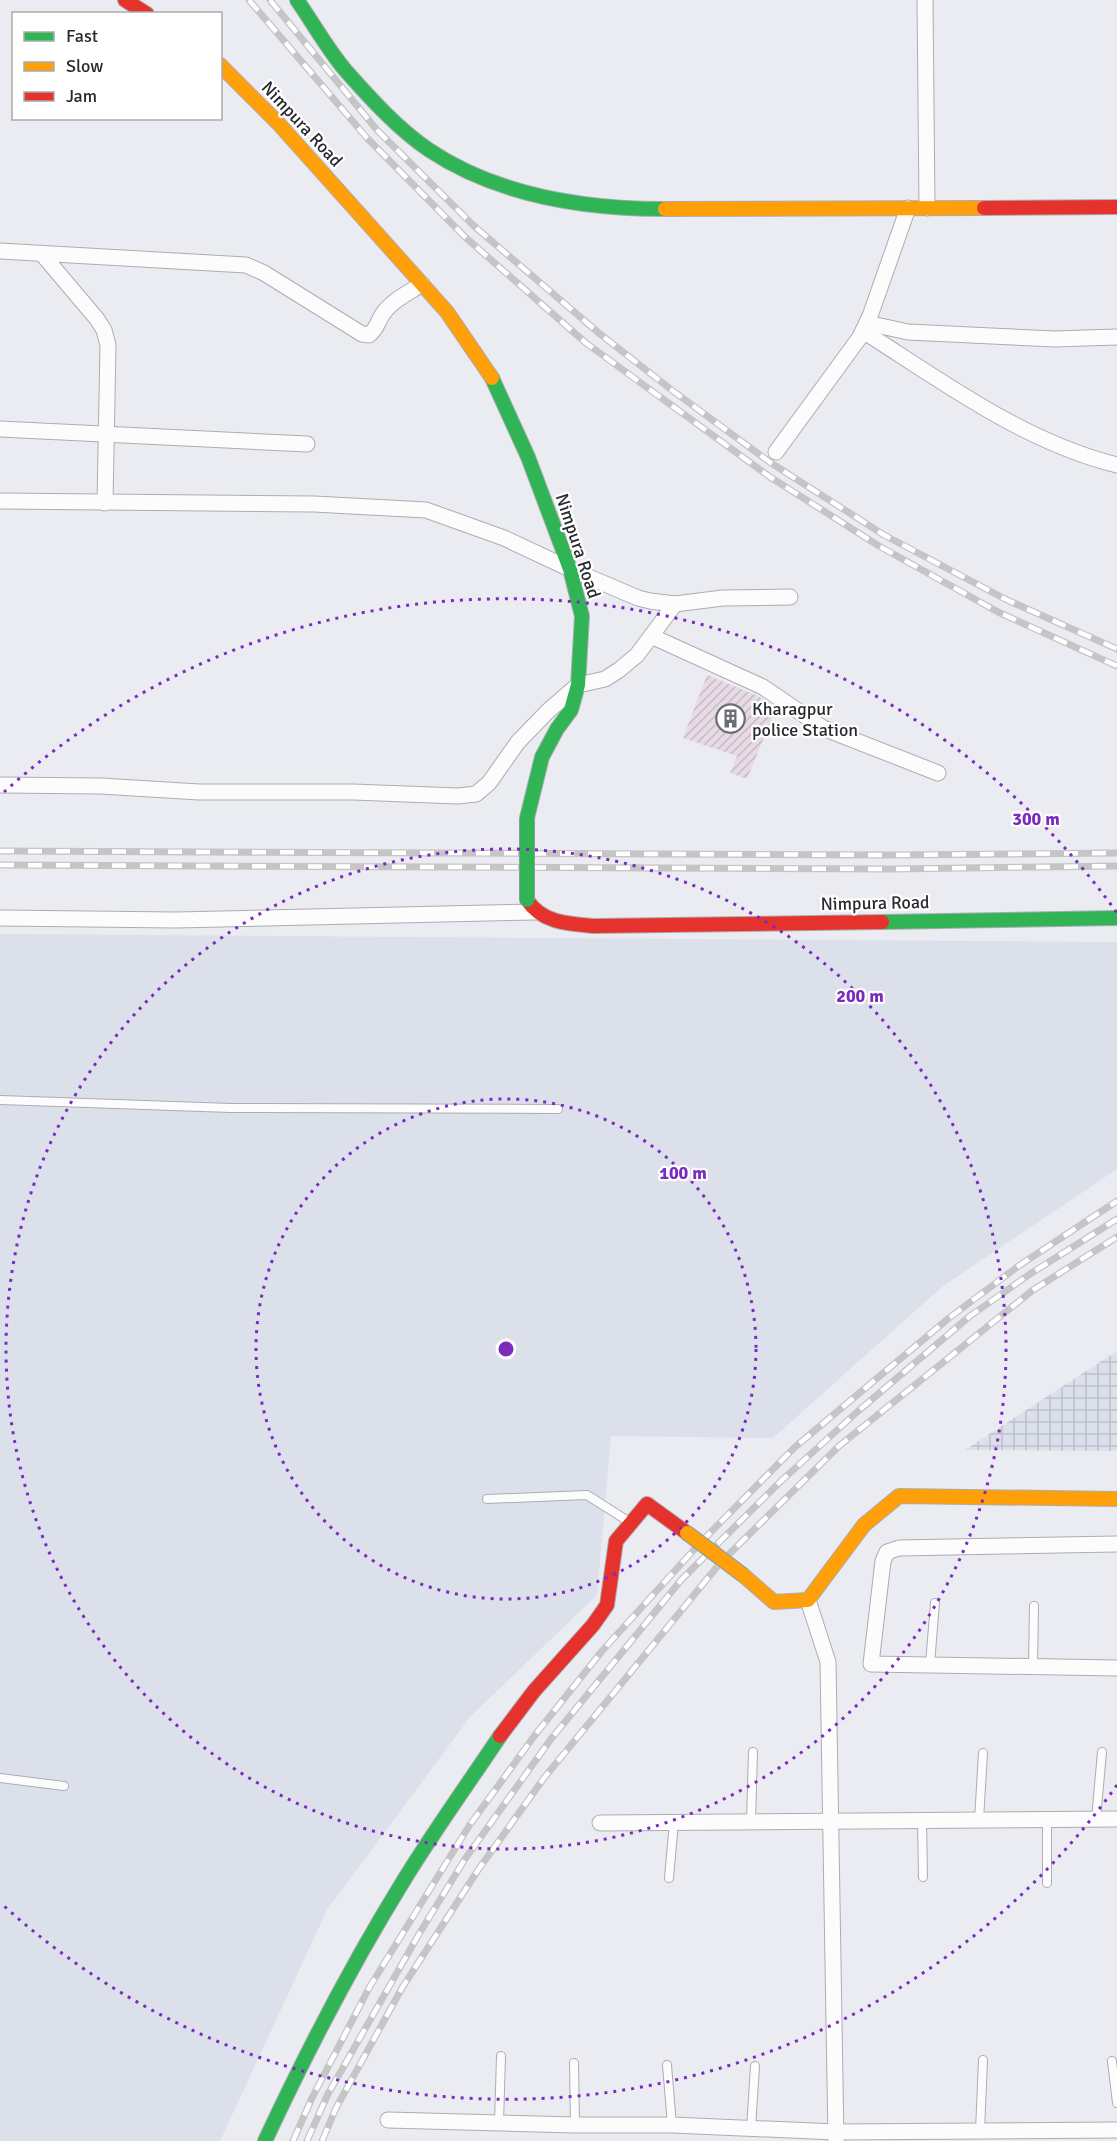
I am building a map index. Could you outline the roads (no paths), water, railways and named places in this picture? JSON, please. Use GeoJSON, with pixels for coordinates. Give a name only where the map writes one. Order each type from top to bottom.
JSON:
{"type":"FeatureCollection","features":[{"type":"Feature","properties":{"kind":"main road"},"geometry":{"type":"LineString","coordinates":[[125,0],[144,12]]}},
{"type":"Feature","properties":{"kind":"main road"},"geometry":{"type":"LineString","coordinates":[[297,0],[345,70],[393,120],[429,150],[471,173],[526,194],[571,203],[657,209],[1117,207]]}},
{"type":"Feature","properties":{"kind":"main road","name":"Nimpura Road"},"geometry":{"type":"LineString","coordinates":[[222,67],[278,123],[447,312],[496,383],[528,457],[570,569],[582,616],[578,684],[571,710],[557,729],[542,757],[534,784],[527,818],[531,906],[546,918],[576,925],[594,926],[1117,918]]}},
{"type":"Feature","properties":{"kind":"main road"},"geometry":{"type":"LineString","coordinates":[[265,2141],[303,2059],[339,1991],[404,1879],[502,1732],[534,1691],[593,1625],[607,1605],[616,1542],[647,1504],[743,1575],[774,1602],[807,1600],[864,1525],[899,1496],[1117,1499]]}},
{"type":"Feature","properties":{"kind":"street"},"geometry":{"type":"LineString","coordinates":[[925,0],[927,208]]}},
{"type":"Feature","properties":{"kind":"street"},"geometry":{"type":"LineString","coordinates":[[776,452],[865,327],[908,208]]}},
{"type":"Feature","properties":{"kind":"street"},"geometry":{"type":"LineString","coordinates":[[0,251],[246,266],[264,273],[362,334],[369,335],[376,330],[382,314],[394,302],[422,284]]}},
{"type":"Feature","properties":{"kind":"street"},"geometry":{"type":"LineString","coordinates":[[42,254],[104,330],[108,345],[105,502]]}},
{"type":"Feature","properties":{"kind":"street"},"geometry":{"type":"LineString","coordinates":[[865,327],[908,332],[1055,339],[1117,337]]}},
{"type":"Feature","properties":{"kind":"street"},"geometry":{"type":"LineString","coordinates":[[865,327],[961,394],[1013,424],[1079,453],[1117,465]]}},
{"type":"Feature","properties":{"kind":"street"},"geometry":{"type":"LineString","coordinates":[[0,429],[307,444]]}},
{"type":"Feature","properties":{"kind":"street"},"geometry":{"type":"LineString","coordinates":[[0,501],[314,504],[426,510],[504,538],[638,598],[675,604],[723,598],[790,597]]}},
{"type":"Feature","properties":{"kind":"street"},"geometry":{"type":"LineString","coordinates":[[0,785],[101,786],[199,792],[353,792],[458,796],[476,794],[489,783],[518,742],[578,684],[605,679],[637,655],[675,604]]}},
{"type":"Feature","properties":{"kind":"street"},"geometry":{"type":"LineString","coordinates":[[651,636],[763,687],[823,728],[938,773]]}},
{"type":"Feature","properties":{"kind":"street"},"geometry":{"type":"LineString","coordinates":[[0,918],[176,920],[531,906]]}},
{"type":"Feature","properties":{"kind":"street"},"geometry":{"type":"LineString","coordinates":[[1117,1544],[899,1548],[888,1552],[883,1561],[871,1664],[1117,1668]]}},
{"type":"Feature","properties":{"kind":"street"},"geometry":{"type":"LineString","coordinates":[[807,1600],[828,1662],[836,2136]]}},
{"type":"Feature","properties":{"kind":"street"},"geometry":{"type":"LineString","coordinates":[[600,1823],[1117,1819]]}},
{"type":"Feature","properties":{"kind":"street"},"geometry":{"type":"LineString","coordinates":[[388,2120],[499,2123],[575,2133],[672,2125],[751,2128],[836,2136],[981,2131],[1117,2130]]}},
{"type":"Feature","properties":{"kind":"lane"},"geometry":{"type":"LineString","coordinates":[[0,1100],[231,1108],[558,1109]]}},
{"type":"Feature","properties":{"kind":"lane"},"geometry":{"type":"LineString","coordinates":[[487,1499],[587,1495],[632,1523]]}},
{"type":"Feature","properties":{"kind":"lane"},"geometry":{"type":"LineString","coordinates":[[930,1664],[935,1603]]}},
{"type":"Feature","properties":{"kind":"lane"},"geometry":{"type":"LineString","coordinates":[[1033,1666],[1034,1606]]}},
{"type":"Feature","properties":{"kind":"lane"},"geometry":{"type":"LineString","coordinates":[[751,1821],[753,1752]]}},
{"type":"Feature","properties":{"kind":"lane"},"geometry":{"type":"LineString","coordinates":[[1096,1820],[1102,1752]]}},
{"type":"Feature","properties":{"kind":"lane"},"geometry":{"type":"LineString","coordinates":[[979,1820],[983,1753]]}},
{"type":"Feature","properties":{"kind":"lane"},"geometry":{"type":"LineString","coordinates":[[0,1778],[64,1786]]}},
{"type":"Feature","properties":{"kind":"lane"},"geometry":{"type":"LineString","coordinates":[[922,1820],[923,1877]]}},
{"type":"Feature","properties":{"kind":"lane"},"geometry":{"type":"LineString","coordinates":[[1047,1820],[1047,1883]]}},
{"type":"Feature","properties":{"kind":"lane"},"geometry":{"type":"LineString","coordinates":[[669,1878],[674,1822]]}},
{"type":"Feature","properties":{"kind":"lane"},"geometry":{"type":"LineString","coordinates":[[499,2123],[501,2056]]}},
{"type":"Feature","properties":{"kind":"lane"},"geometry":{"type":"LineString","coordinates":[[981,2131],[983,2060]]}},
{"type":"Feature","properties":{"kind":"lane"},"geometry":{"type":"LineString","coordinates":[[1112,2061],[1117,2103]]}},
{"type":"Feature","properties":{"kind":"lane"},"geometry":{"type":"LineString","coordinates":[[574,2063],[575,2133]]}},
{"type":"Feature","properties":{"kind":"lane"},"geometry":{"type":"LineString","coordinates":[[667,2065],[672,2125]]}},
{"type":"Feature","properties":{"kind":"lane"},"geometry":{"type":"LineString","coordinates":[[751,2128],[755,2066]]}},
{"type":"Feature","properties":{"kind":"railway"},"geometry":{"type":"LineString","coordinates":[[249,0],[367,138],[465,237],[586,343],[770,477],[879,546],[998,612],[1117,666]]}},
{"type":"Feature","properties":{"kind":"railway"},"geometry":{"type":"LineString","coordinates":[[270,0],[377,130],[474,226],[600,334],[673,391],[771,463],[884,535],[1005,599],[1117,649]]}},
{"type":"Feature","properties":{"kind":"railway"},"geometry":{"type":"LineString","coordinates":[[0,851],[892,855],[1117,853]]}},
{"type":"Feature","properties":{"kind":"railway"},"geometry":{"type":"LineString","coordinates":[[0,865],[893,869],[1117,866]]}},
{"type":"Feature","properties":{"kind":"railway"},"geometry":{"type":"LineString","coordinates":[[293,2141],[312,2098],[369,1988],[469,1826],[535,1735],[602,1651],[701,1542],[795,1447],[949,1318],[1020,1265],[1117,1201]]}},
{"type":"Feature","properties":{"kind":"railway"},"geometry":{"type":"LineString","coordinates":[[307,2141],[328,2094],[419,1934],[465,1859],[551,1739],[682,1579],[781,1481],[857,1412],[970,1316],[1030,1274],[1117,1219]]}},
{"type":"Feature","properties":{"kind":"railway"},"geometry":{"type":"LineString","coordinates":[[322,2141],[336,2108],[402,1988],[478,1870],[544,1778],[721,1562],[839,1446],[1033,1290],[1117,1237]]}},
{"type":"Feature","properties":{"kind":"place","name":"Kharagpur police Station"},"geometry":{"type":"Point","coordinates":[731,719]}}]}
